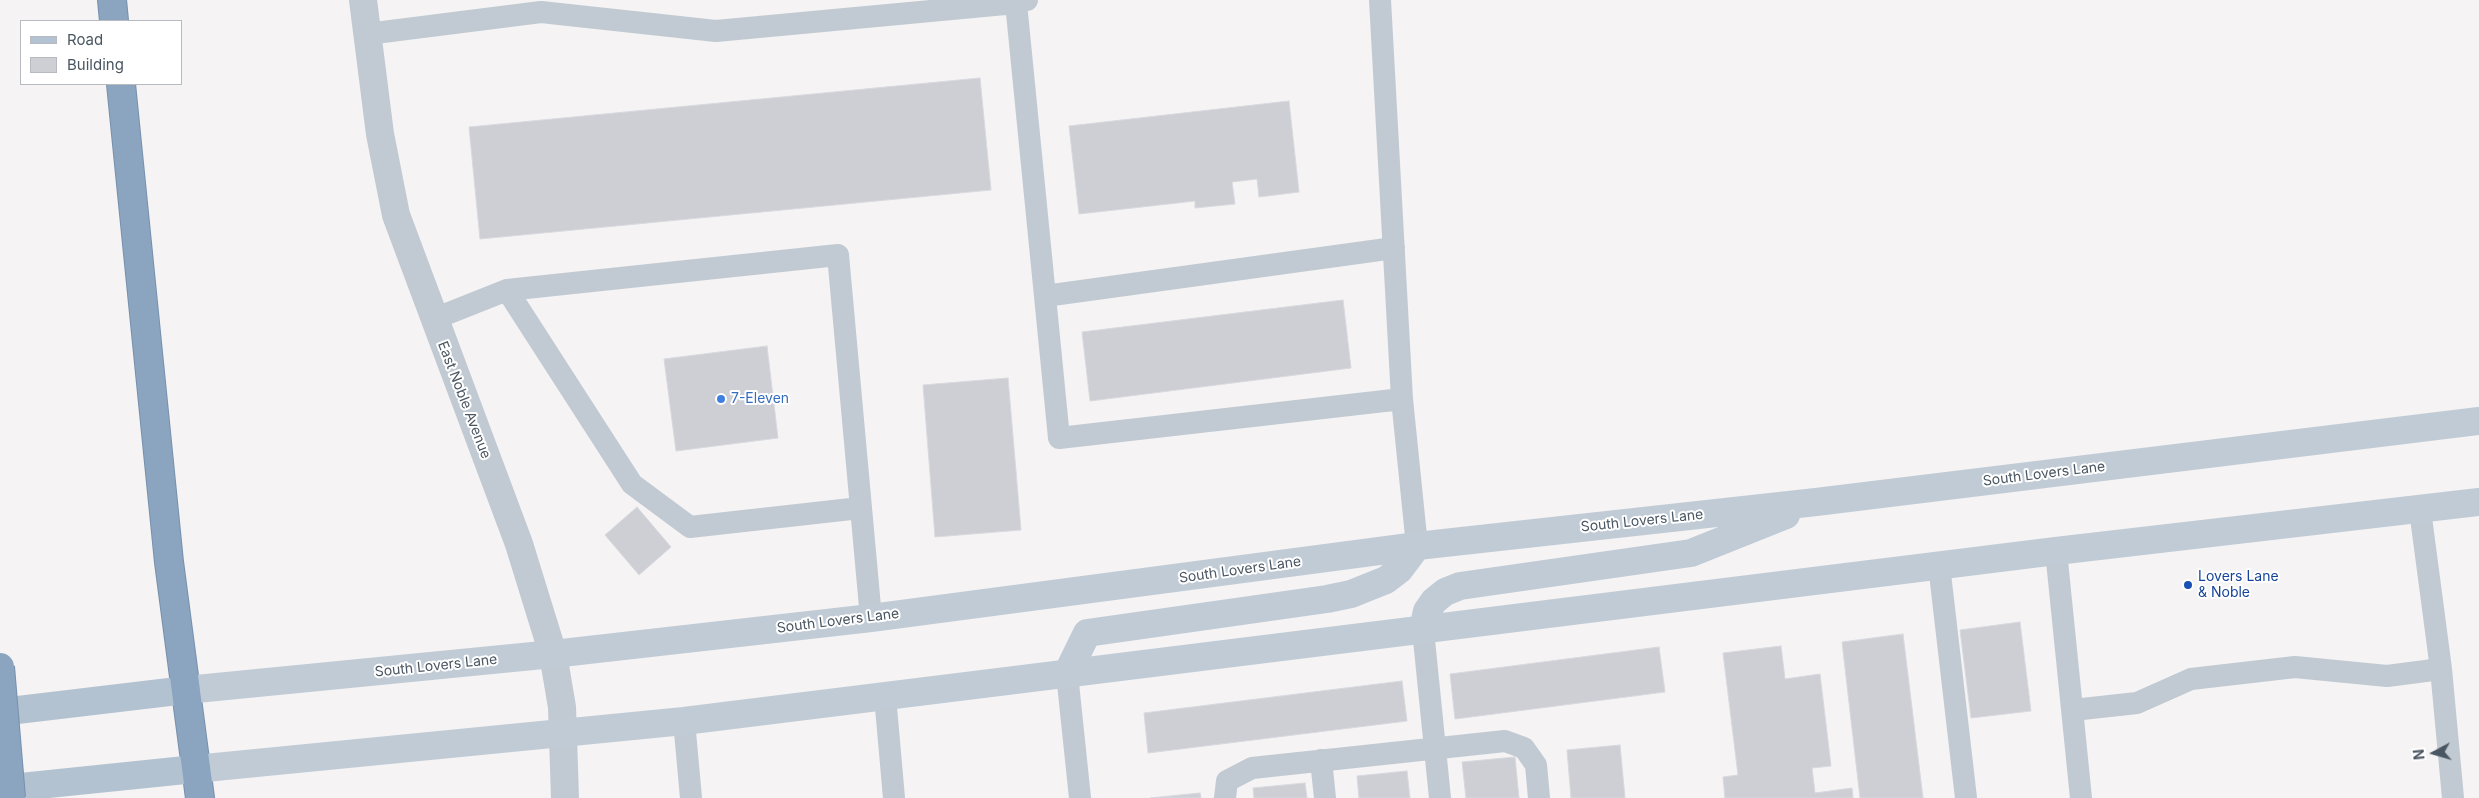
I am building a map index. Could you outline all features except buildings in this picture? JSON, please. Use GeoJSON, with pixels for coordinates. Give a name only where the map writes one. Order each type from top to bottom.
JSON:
{"type":"FeatureCollection","features":[{"type":"Feature","properties":{"kind":"highway"},"geometry":{"type":"LineString","coordinates":[[112,0],[114,20]]}},
{"type":"Feature","properties":{"kind":"highway"},"geometry":{"type":"LineString","coordinates":[[121,85],[169,562],[200,798]]}},
{"type":"Feature","properties":{"kind":"highway"},"geometry":{"type":"LineString","coordinates":[[0,667],[11,798]]}},
{"type":"Feature","properties":{"kind":"main road","name":"South Lovers Lane"},"geometry":{"type":"LineString","coordinates":[[0,712],[186,690],[554,654],[871,618],[1417,546],[1816,502],[2479,421]]}},
{"type":"Feature","properties":{"kind":"main road"},"geometry":{"type":"LineString","coordinates":[[1423,630],[1427,611],[1434,601],[1445,592],[1460,586],[1691,553],[1816,502]]}},
{"type":"Feature","properties":{"kind":"main road"},"geometry":{"type":"LineString","coordinates":[[0,789],[684,721],[1939,565],[2479,502]]}},
{"type":"Feature","properties":{"kind":"main road"},"geometry":{"type":"LineString","coordinates":[[1067,674],[1087,633],[1351,594],[1386,580],[1398,570],[1417,546]]}},
{"type":"Feature","properties":{"kind":"street","name":"East Noble Avenue"},"geometry":{"type":"LineString","coordinates":[[363,0],[390,192],[408,252],[519,544],[554,654],[564,733],[565,798]]}},
{"type":"Feature","properties":{"kind":"lane"},"geometry":{"type":"LineString","coordinates":[[1380,0],[1402,398],[1417,546]]}},
{"type":"Feature","properties":{"kind":"lane"},"geometry":{"type":"LineString","coordinates":[[368,34],[541,12],[716,32],[1022,2],[1045,296],[1059,438],[1402,398]]}},
{"type":"Feature","properties":{"kind":"lane"},"geometry":{"type":"LineString","coordinates":[[1045,296],[1394,248]]}},
{"type":"Feature","properties":{"kind":"lane"},"geometry":{"type":"LineString","coordinates":[[434,319],[507,290],[838,255],[871,618]]}},
{"type":"Feature","properties":{"kind":"lane"},"geometry":{"type":"LineString","coordinates":[[507,290],[632,484],[690,527],[860,508]]}},
{"type":"Feature","properties":{"kind":"lane"},"geometry":{"type":"LineString","coordinates":[[2420,510],[2441,669],[2453,798]]}},
{"type":"Feature","properties":{"kind":"lane"},"geometry":{"type":"LineString","coordinates":[[2056,551],[2082,798]]}},
{"type":"Feature","properties":{"kind":"lane"},"geometry":{"type":"LineString","coordinates":[[1939,565],[1966,798]]}},
{"type":"Feature","properties":{"kind":"lane"},"geometry":{"type":"LineString","coordinates":[[1423,630],[1440,798]]}},
{"type":"Feature","properties":{"kind":"lane"},"geometry":{"type":"LineString","coordinates":[[2073,710],[2137,703],[2191,679],[2295,667],[2387,676],[2441,669]]}},
{"type":"Feature","properties":{"kind":"lane"},"geometry":{"type":"LineString","coordinates":[[1067,674],[1080,798]]}},
{"type":"Feature","properties":{"kind":"lane"},"geometry":{"type":"LineString","coordinates":[[885,696],[894,798]]}},
{"type":"Feature","properties":{"kind":"lane"},"geometry":{"type":"LineString","coordinates":[[684,721],[691,798]]}},
{"type":"Feature","properties":{"kind":"lane"},"geometry":{"type":"LineString","coordinates":[[1225,798],[1227,781],[1252,768],[1505,741],[1524,748],[1536,765],[1539,798]]}},
{"type":"Feature","properties":{"kind":"lane"},"geometry":{"type":"LineString","coordinates":[[1321,760],[1325,798]]}},
{"type":"Feature","properties":{"kind":"place","name":"7-Eleven"},"geometry":{"type":"Point","coordinates":[721,399]}},
{"type":"Feature","properties":{"kind":"place","name":"Lovers Lane & Noble"},"geometry":{"type":"Point","coordinates":[2188,585]}}]}
